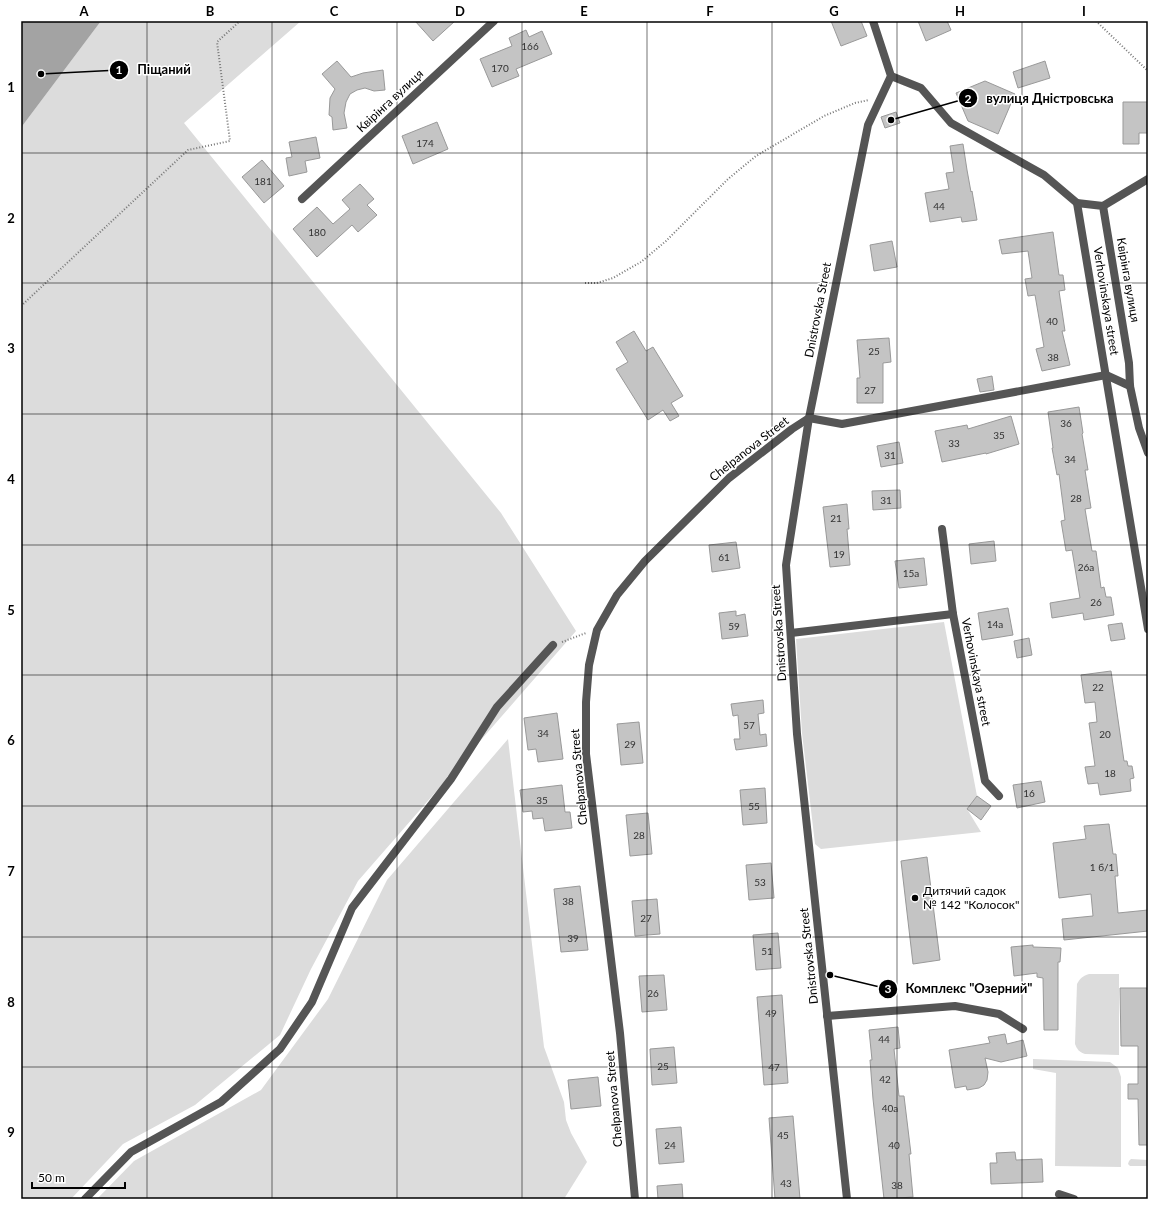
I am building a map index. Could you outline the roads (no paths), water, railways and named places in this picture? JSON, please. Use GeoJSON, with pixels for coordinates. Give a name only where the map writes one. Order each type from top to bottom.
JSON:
{"type":"FeatureCollection","features":[{"type":"Feature","properties":{"kind":"street","name":"Квірінга вулиця"},"geometry":{"type":"LineString","coordinates":[[302,199],[494,21]]}},
{"type":"Feature","properties":{"kind":"street"},"geometry":{"type":"LineString","coordinates":[[873,21],[891,76],[921,88],[951,123],[1044,175],[1078,203],[1103,206],[1148,179]]}},
{"type":"Feature","properties":{"kind":"street","name":"Dnistrovska Street"},"geometry":{"type":"LineString","coordinates":[[847,1199],[797,734],[786,565],[809,418],[868,125],[891,76]]}},
{"type":"Feature","properties":{"kind":"street","name":"Verhovinskaya street"},"geometry":{"type":"LineString","coordinates":[[1078,203],[1148,629]]}},
{"type":"Feature","properties":{"kind":"street","name":"Квірінга вулиця"},"geometry":{"type":"LineString","coordinates":[[1103,206],[1130,363],[1130,386],[1139,428],[1148,453]]}},
{"type":"Feature","properties":{"kind":"street"},"geometry":{"type":"LineString","coordinates":[[809,418],[842,424],[1106,375],[1130,386]]}},
{"type":"Feature","properties":{"kind":"street","name":"Chelpanova Street"},"geometry":{"type":"LineString","coordinates":[[635,1199],[620,1033],[586,754],[587,687],[589,664],[596,630],[617,595],[650,556],[729,478],[792,429],[809,418]]}},
{"type":"Feature","properties":{"kind":"street"},"geometry":{"type":"LineString","coordinates":[[942,529],[953,614]]}},
{"type":"Feature","properties":{"kind":"street","name":"Verhovinskaya street"},"geometry":{"type":"LineString","coordinates":[[791,632],[953,614],[985,781],[999,796]]}},
{"type":"Feature","properties":{"kind":"street"},"geometry":{"type":"LineString","coordinates":[[85,1199],[131,1152],[220,1102],[280,1049],[312,1002],[352,908],[451,779],[497,707],[553,645]]}},
{"type":"Feature","properties":{"kind":"street"},"geometry":{"type":"LineString","coordinates":[[827,1016],[955,1006],[999,1014],[1023,1029]]}},
{"type":"Feature","properties":{"kind":"street"},"geometry":{"type":"LineString","coordinates":[[1059,1194],[1074,1199]]}},
{"type":"Feature","properties":{"kind":"place","name":"Піщаний"},"geometry":{"type":"Point","coordinates":[41,74]}},
{"type":"Feature","properties":{"kind":"place","name":"вулиця Дністровська"},"geometry":{"type":"Point","coordinates":[891,120]}},
{"type":"Feature","properties":{"kind":"place","name":"Дитячий садок № 142 \"Колосок\""},"geometry":{"type":"Point","coordinates":[915,898]}},
{"type":"Feature","properties":{"kind":"place","name":"Комплекс \"Озерний\""},"geometry":{"type":"Point","coordinates":[830,975]}}]}
